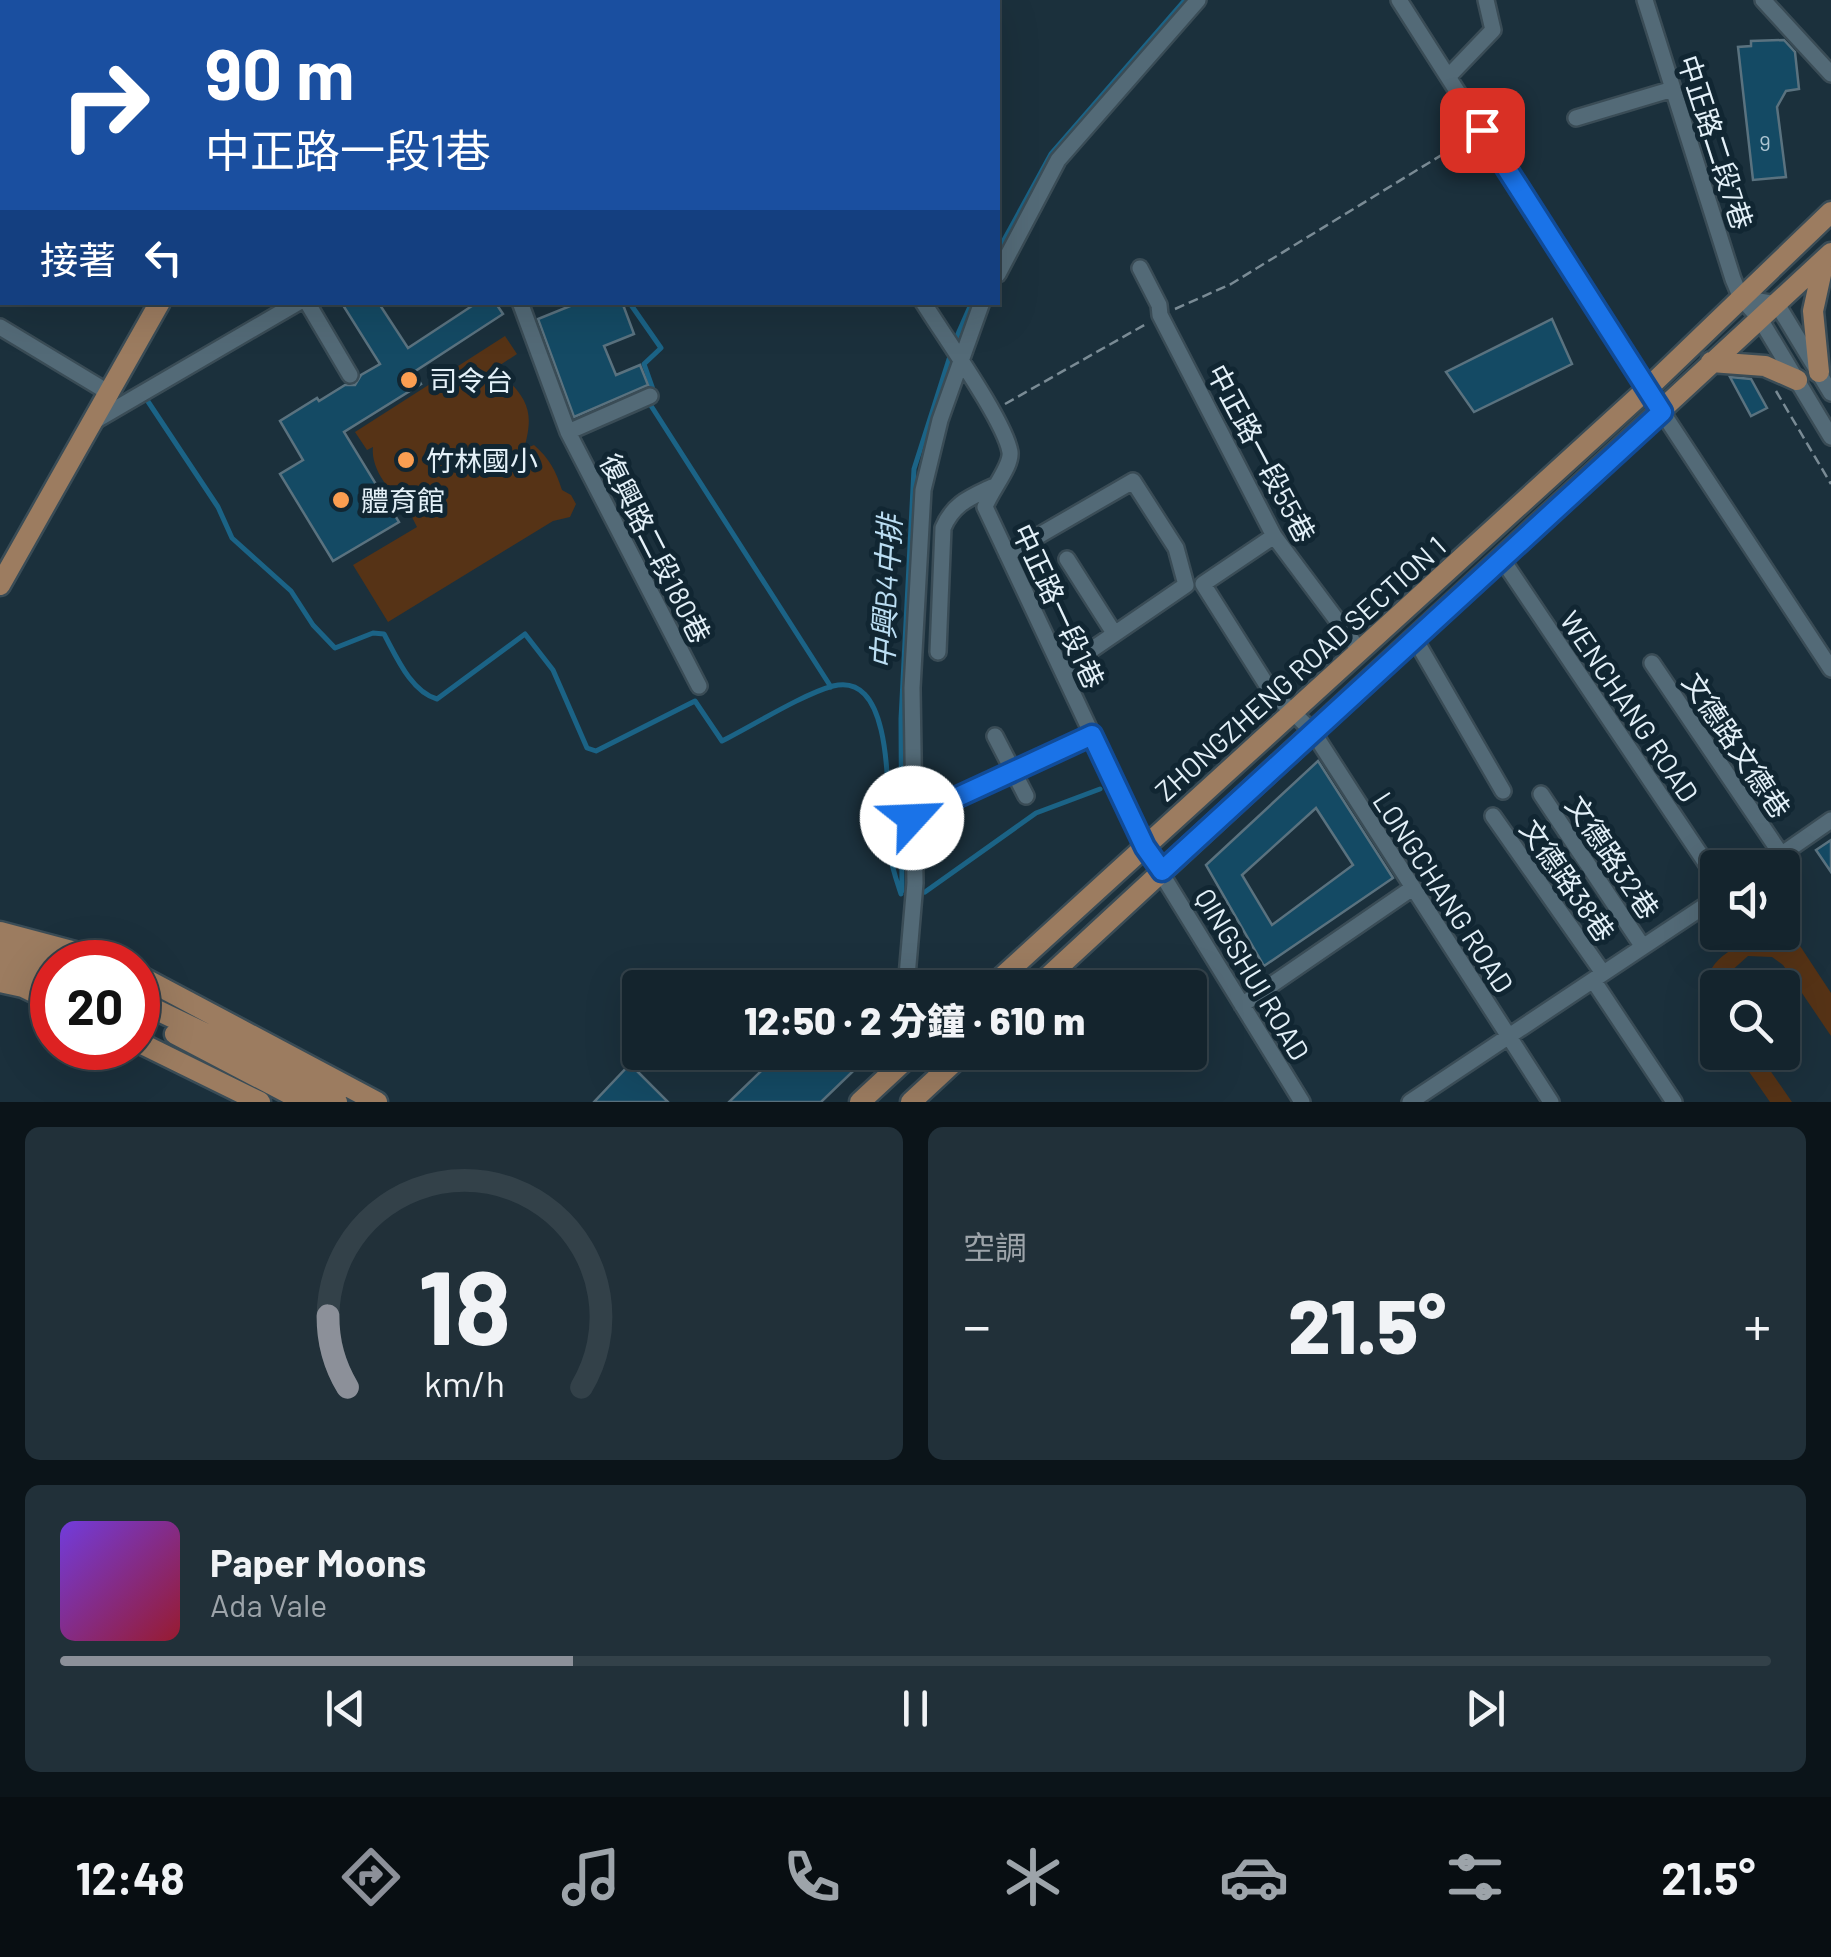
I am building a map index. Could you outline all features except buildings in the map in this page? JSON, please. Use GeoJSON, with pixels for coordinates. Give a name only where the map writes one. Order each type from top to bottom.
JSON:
{"type":"FeatureCollection","features":[{"type":"Feature","properties":{"kind":"main road","name":"ZHONGZHENG ROAD SECTION 1"},"geometry":{"type":"LineString","coordinates":[[1010,970],[1647,390],[1831,212]]}},
{"type":"Feature","properties":{"kind":"main road","name":"ZHONGZHENG ROAD SECTION 1"},"geometry":{"type":"LineString","coordinates":[[1055,970],[1827,257]]}},
{"type":"Feature","properties":{"kind":"main road"},"geometry":{"type":"LineString","coordinates":[[1819,372],[1813,311],[1827,257]]}},
{"type":"Feature","properties":{"kind":"main road"},"geometry":{"type":"LineString","coordinates":[[0,585],[158,305]]}},
{"type":"Feature","properties":{"kind":"main road"},"geometry":{"type":"LineString","coordinates":[[1711,362],[1765,366],[1797,380]]}},
{"type":"Feature","properties":{"kind":"main road"},"geometry":{"type":"LineString","coordinates":[[0,932],[30,940]]}},
{"type":"Feature","properties":{"kind":"main road"},"geometry":{"type":"LineString","coordinates":[[0,946],[30,956]]}},
{"type":"Feature","properties":{"kind":"main road"},"geometry":{"type":"LineString","coordinates":[[0,966],[30,974]]}},
{"type":"Feature","properties":{"kind":"main road"},"geometry":{"type":"LineString","coordinates":[[0,982],[30,991]]}},
{"type":"Feature","properties":{"kind":"main road"},"geometry":{"type":"LineString","coordinates":[[160,988],[377,1102]]}},
{"type":"Feature","properties":{"kind":"main road"},"geometry":{"type":"LineString","coordinates":[[160,1012],[337,1102]]}},
{"type":"Feature","properties":{"kind":"main road"},"geometry":{"type":"LineString","coordinates":[[160,1026],[305,1102]]}},
{"type":"Feature","properties":{"kind":"main road"},"geometry":{"type":"LineString","coordinates":[[160,1053],[260,1102]]}},
{"type":"Feature","properties":{"kind":"main road"},"geometry":{"type":"LineString","coordinates":[[860,1102],[892,1070]]}},
{"type":"Feature","properties":{"kind":"main road"},"geometry":{"type":"LineString","coordinates":[[911,1102],[946,1070]]}},
{"type":"Feature","properties":{"kind":"street"},"geometry":{"type":"LineString","coordinates":[[1000,270],[1058,160],[1198,0]]}},
{"type":"Feature","properties":{"kind":"street"},"geometry":{"type":"LineString","coordinates":[[1399,0],[1831,670]]}},
{"type":"Feature","properties":{"kind":"street"},"geometry":{"type":"LineString","coordinates":[[1448,77],[1494,30],[1486,0]]}},
{"type":"Feature","properties":{"kind":"street","name":"中正路二段7巷"},"geometry":{"type":"LineString","coordinates":[[1645,0],[1741,298]]}},
{"type":"Feature","properties":{"kind":"street"},"geometry":{"type":"LineString","coordinates":[[1764,0],[1831,74]]}},
{"type":"Feature","properties":{"kind":"street"},"geometry":{"type":"LineString","coordinates":[[1576,118],[1673,89]]}},
{"type":"Feature","properties":{"kind":"street","name":"中正路一段55巷"},"geometry":{"type":"LineString","coordinates":[[1140,268],[1159,305],[1160,316],[1274,536],[1360,651]]}},
{"type":"Feature","properties":{"kind":"street"},"geometry":{"type":"LineString","coordinates":[[1741,298],[1777,304],[1831,394]]}},
{"type":"Feature","properties":{"kind":"street"},"geometry":{"type":"LineString","coordinates":[[1741,298],[1760,319],[1829,435]]}},
{"type":"Feature","properties":{"kind":"street"},"geometry":{"type":"LineString","coordinates":[[93,422],[298,305]]}},
{"type":"Feature","properties":{"kind":"street"},"geometry":{"type":"LineString","coordinates":[[305,305],[350,374]]}},
{"type":"Feature","properties":{"kind":"street","name":"復興路二段180巷"},"geometry":{"type":"LineString","coordinates":[[521,305],[568,432],[699,686]]}},
{"type":"Feature","properties":{"kind":"street","name":"中正路一段1巷"},"geometry":{"type":"LineString","coordinates":[[924,305],[991,412],[1010,454],[1005,473],[992,487],[986,507],[1145,847],[1162,871]]}},
{"type":"Feature","properties":{"kind":"street"},"geometry":{"type":"LineString","coordinates":[[908,970],[915,883],[912,688],[924,490],[940,420],[981,305]]}},
{"type":"Feature","properties":{"kind":"street"},"geometry":{"type":"LineString","coordinates":[[0,327],[111,394]]}},
{"type":"Feature","properties":{"kind":"street","name":"復興路二段180巷"},"geometry":{"type":"LineString","coordinates":[[568,432],[650,396]]}},
{"type":"Feature","properties":{"kind":"street"},"geometry":{"type":"LineString","coordinates":[[1007,554],[1134,481],[1176,548],[1186,586],[1062,670]]}},
{"type":"Feature","properties":{"kind":"street"},"geometry":{"type":"LineString","coordinates":[[938,652],[943,528],[950,511],[960,502],[992,487]]}},
{"type":"Feature","properties":{"kind":"street","name":"LONGCHANG ROAD"},"geometry":{"type":"LineString","coordinates":[[1274,536],[1203,584],[1270,690],[1313,732],[1551,1102]]}},
{"type":"Feature","properties":{"kind":"street","name":"WENCHANG ROAD"},"geometry":{"type":"LineString","coordinates":[[1502,558],[1700,854]]}},
{"type":"Feature","properties":{"kind":"street"},"geometry":{"type":"LineString","coordinates":[[1067,559],[1114,633]]}},
{"type":"Feature","properties":{"kind":"street"},"geometry":{"type":"LineString","coordinates":[[1415,639],[1504,790]]}},
{"type":"Feature","properties":{"kind":"street","name":"文德路文德巷"},"geometry":{"type":"LineString","coordinates":[[1652,663],[1778,850]]}},
{"type":"Feature","properties":{"kind":"street"},"geometry":{"type":"LineString","coordinates":[[912,818],[1092,735]]}},
{"type":"Feature","properties":{"kind":"street"},"geometry":{"type":"LineString","coordinates":[[995,736],[1026,796]]}},
{"type":"Feature","properties":{"kind":"street","name":"文德路32巷"},"geometry":{"type":"LineString","coordinates":[[1542,794],[1643,947]]}},
{"type":"Feature","properties":{"kind":"street","name":"文德路38巷"},"geometry":{"type":"LineString","coordinates":[[1492,816],[1598,976],[1674,1102]]}},
{"type":"Feature","properties":{"kind":"street"},"geometry":{"type":"LineString","coordinates":[[1787,850],[1831,820]]}},
{"type":"Feature","properties":{"kind":"street","name":"QINGSHUI ROAD"},"geometry":{"type":"LineString","coordinates":[[1162,871],[1302,1102]]}},
{"type":"Feature","properties":{"kind":"street"},"geometry":{"type":"LineString","coordinates":[[1242,1005],[1412,889]]}},
{"type":"Feature","properties":{"kind":"street"},"geometry":{"type":"LineString","coordinates":[[1419,1100],[1700,909]]}},
{"type":"Feature","properties":{"kind":"path"},"geometry":{"type":"LineString","coordinates":[[991,412],[1160,316],[1231,284],[1482,130]]}},
{"type":"Feature","properties":{"kind":"path"},"geometry":{"type":"LineString","coordinates":[[1774,388],[1831,484]]}},
{"type":"Feature","properties":{"kind":"shaded area"},"geometry":{"type":"Polygon","coordinates":[[[505,336],[517,354],[488,373],[503,375],[519,392],[529,417],[524,449],[534,445],[539,450],[562,490],[576,504],[570,517],[553,521],[388,622],[353,565],[417,527],[412,517],[419,511],[387,485],[376,466],[373,447],[367,450],[355,432],[505,336]]]}},
{"type":"Feature","properties":{"kind":"shaded area"},"geometry":{"type":"Polygon","coordinates":[[[1800,946],[1831,993],[1831,1036],[1800,990],[1800,970],[1786,970],[1772,957],[1748,956],[1732,970],[1711,970],[1731,950],[1800,950],[1800,946]]]}},
{"type":"Feature","properties":{"kind":"shaded area"},"geometry":{"type":"Polygon","coordinates":[[[1748,1070],[1770,1070],[1792,1102],[1770,1102],[1748,1070]]]}},
{"type":"Feature","properties":{"kind":"waterway","name":"中興B4中排"},"geometry":{"type":"LineString","coordinates":[[1000,247],[1051,154],[1185,0]]}},
{"type":"Feature","properties":{"kind":"waterway"},"geometry":{"type":"LineString","coordinates":[[631,305],[661,348],[644,364],[655,395]]}},
{"type":"Feature","properties":{"kind":"waterway","name":"中興B4中排"},"geometry":{"type":"LineString","coordinates":[[954,343],[971,305]]}},
{"type":"Feature","properties":{"kind":"waterway","name":"中興B4中排"},"geometry":{"type":"LineString","coordinates":[[902,891],[901,719],[914,469],[951,353]]}},
{"type":"Feature","properties":{"kind":"waterway"},"geometry":{"type":"LineString","coordinates":[[147,400],[218,507],[232,538],[291,591],[313,625],[335,648],[373,633],[384,634],[412,681],[437,699],[525,634],[553,670],[587,748],[596,751],[695,701],[722,741],[821,690],[854,687],[869,700],[879,722],[885,749],[889,849],[901,894]]}},
{"type":"Feature","properties":{"kind":"waterway"},"geometry":{"type":"LineString","coordinates":[[648,401],[831,687]]}},
{"type":"Feature","properties":{"kind":"waterway"},"geometry":{"type":"LineString","coordinates":[[925,892],[1036,813],[1100,789]]}},
{"type":"Feature","properties":{"kind":"place","name":"司令台"},"geometry":{"type":"Point","coordinates":[409,380]}},
{"type":"Feature","properties":{"kind":"place","name":"竹林國小"},"geometry":{"type":"Point","coordinates":[406,460]}},
{"type":"Feature","properties":{"kind":"place","name":"體育館"},"geometry":{"type":"Point","coordinates":[341,500]}},
{"type":"Feature","properties":{"kind":"route"},"geometry":{"type":"LineString","coordinates":[[912,818],[1092,735],[1145,847],[1162,871],[1662,412],[1482,130]]}}]}
